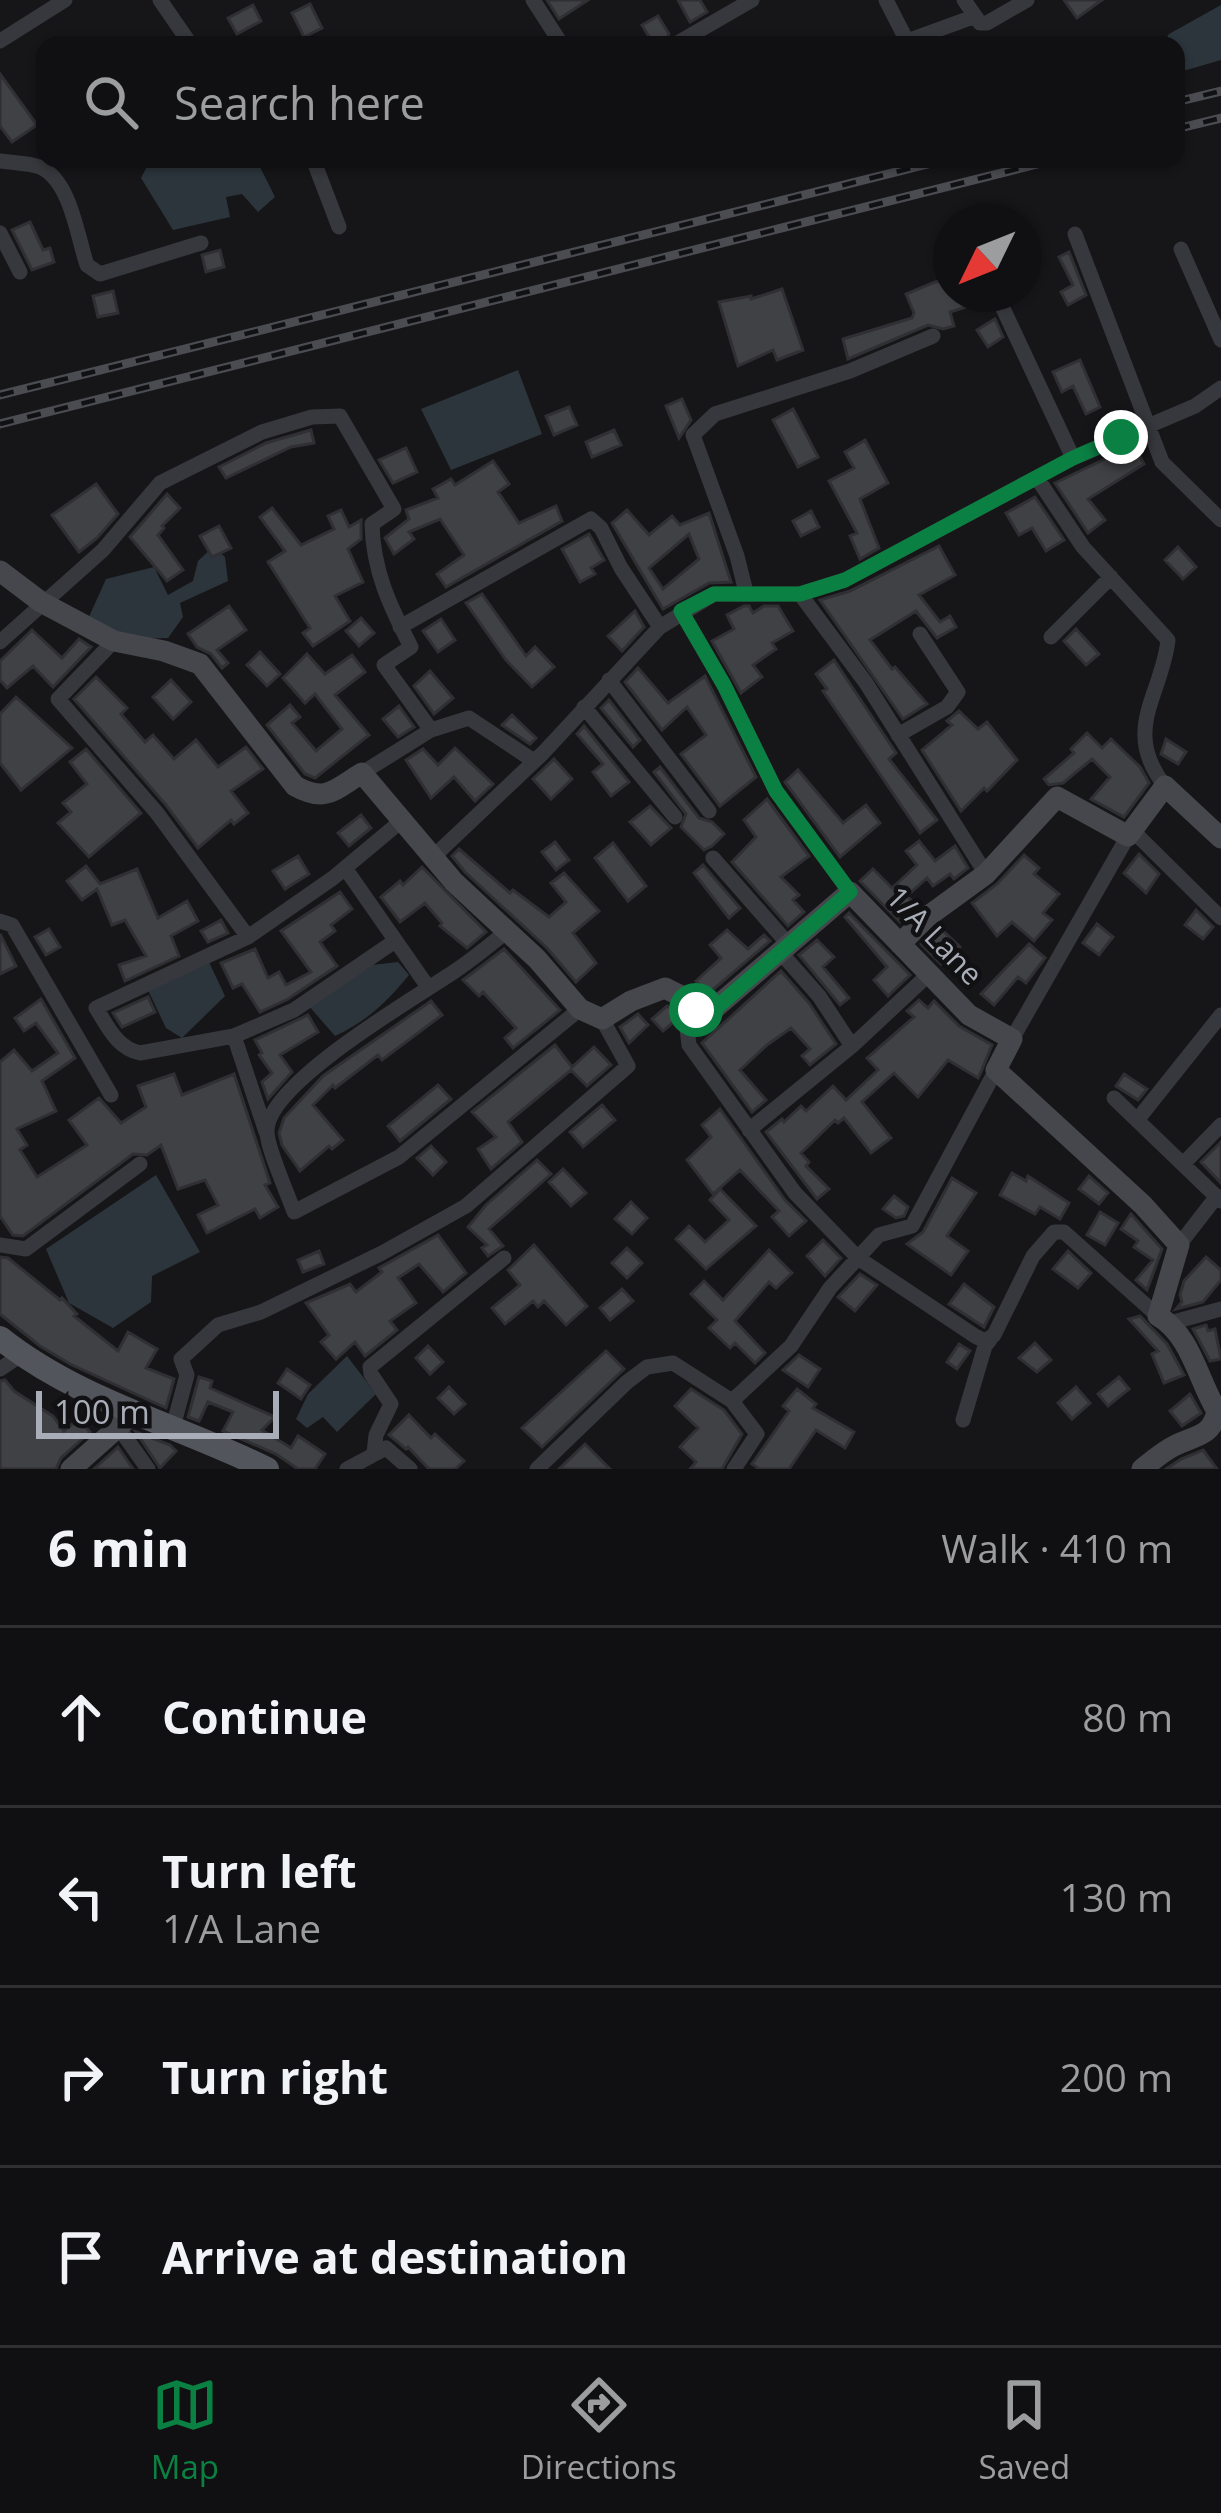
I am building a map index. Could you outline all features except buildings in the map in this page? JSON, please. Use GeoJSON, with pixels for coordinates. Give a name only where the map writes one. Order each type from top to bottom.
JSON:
{"type":"FeatureCollection","features":[{"type":"Feature","properties":{"kind":"main road"},"geometry":{"type":"LineString","coordinates":[[0,1338],[10,1362],[51,1374],[127,1420],[173,1427],[267,1469]]}},
{"type":"Feature","properties":{"kind":"street"},"geometry":{"type":"LineString","coordinates":[[0,41],[65,0]]}},
{"type":"Feature","properties":{"kind":"street"},"geometry":{"type":"LineString","coordinates":[[160,0],[185,36]]}},
{"type":"Feature","properties":{"kind":"street"},"geometry":{"type":"LineString","coordinates":[[533,0],[556,36]]}},
{"type":"Feature","properties":{"kind":"street"},"geometry":{"type":"LineString","coordinates":[[690,36],[752,0]]}},
{"type":"Feature","properties":{"kind":"street"},"geometry":{"type":"LineString","coordinates":[[886,0],[904,36]]}},
{"type":"Feature","properties":{"kind":"street"},"geometry":{"type":"LineString","coordinates":[[964,0],[980,23],[1028,0]]}},
{"type":"Feature","properties":{"kind":"street"},"geometry":{"type":"LineString","coordinates":[[920,36],[973,16]]}},
{"type":"Feature","properties":{"kind":"street"},"geometry":{"type":"LineString","coordinates":[[0,161],[36,166]]}},
{"type":"Feature","properties":{"kind":"street"},"geometry":{"type":"LineString","coordinates":[[40,168],[61,186],[93,272],[100,274],[201,243]]}},
{"type":"Feature","properties":{"kind":"street"},"geometry":{"type":"LineString","coordinates":[[317,168],[339,227]]}},
{"type":"Feature","properties":{"kind":"street"},"geometry":{"type":"LineString","coordinates":[[0,233],[20,272]]}},
{"type":"Feature","properties":{"kind":"street"},"geometry":{"type":"LineString","coordinates":[[1075,234],[1162,462],[1221,520]]}},
{"type":"Feature","properties":{"kind":"street"},"geometry":{"type":"LineString","coordinates":[[1180,249],[1221,340]]}},
{"type":"Feature","properties":{"kind":"street"},"geometry":{"type":"LineString","coordinates":[[1005,312],[1073,458]]}},
{"type":"Feature","properties":{"kind":"street"},"geometry":{"type":"LineString","coordinates":[[746,592],[693,435],[716,414],[850,371],[933,337]]}},
{"type":"Feature","properties":{"kind":"street"},"geometry":{"type":"LineString","coordinates":[[431,859],[681,611],[714,594],[800,594],[845,580],[1073,458],[1195,406],[1221,388]]}},
{"type":"Feature","properties":{"kind":"street"},"geometry":{"type":"LineString","coordinates":[[0,642],[103,550],[160,483],[262,432],[312,417],[340,416],[394,509],[372,524],[373,548],[382,592],[411,646],[384,665],[431,730]]}},
{"type":"Feature","properties":{"kind":"street"},"geometry":{"type":"LineString","coordinates":[[1037,478],[1083,547],[1168,640],[1145,727],[1148,758],[1165,786],[1221,838]]}},
{"type":"Feature","properties":{"kind":"street"},"geometry":{"type":"LineString","coordinates":[[400,627],[591,519],[601,527],[621,568],[660,627]]}},
{"type":"Feature","properties":{"kind":"street"},"geometry":{"type":"LineString","coordinates":[[0,571],[41,602],[114,641],[200,664],[295,786],[316,797],[431,730],[469,718],[534,761]]}},
{"type":"Feature","properties":{"kind":"street"},"geometry":{"type":"LineString","coordinates":[[1051,637],[1111,577]]}},
{"type":"Feature","properties":{"kind":"street"},"geometry":{"type":"LineString","coordinates":[[800,594],[866,683],[986,874]]}},
{"type":"Feature","properties":{"kind":"street","name":"1/A Lane"},"geometry":{"type":"LineString","coordinates":[[681,611],[776,791],[850,892],[969,1016],[1012,1039]]}},
{"type":"Feature","properties":{"kind":"street"},"geometry":{"type":"LineString","coordinates":[[898,735],[947,707],[958,692],[920,634]]}},
{"type":"Feature","properties":{"kind":"street"},"geometry":{"type":"LineString","coordinates":[[114,641],[58,699],[157,813],[248,937]]}},
{"type":"Feature","properties":{"kind":"street"},"geometry":{"type":"LineString","coordinates":[[609,680],[709,811]]}},
{"type":"Feature","properties":{"kind":"street"},"geometry":{"type":"LineString","coordinates":[[584,707],[675,817]]}},
{"type":"Feature","properties":{"kind":"street"},"geometry":{"type":"LineString","coordinates":[[173,1427],[188,1376],[181,1359],[218,1325],[261,1312],[466,1206],[628,1066],[602,1019],[580,1009],[431,859],[362,773]]}},
{"type":"Feature","properties":{"kind":"street"},"geometry":{"type":"LineString","coordinates":[[733,1401],[791,1346],[830,1288],[879,1235],[912,1226],[1012,1039],[1131,834],[1165,786]]}},
{"type":"Feature","properties":{"kind":"street"},"geometry":{"type":"LineString","coordinates":[[900,944],[927,916],[986,874],[1057,797],[1131,834],[1221,918]]}},
{"type":"Feature","properties":{"kind":"street"},"geometry":{"type":"LineString","coordinates":[[71,1019],[248,937],[400,822]]}},
{"type":"Feature","properties":{"kind":"street"},"geometry":{"type":"LineString","coordinates":[[713,858],[785,949],[852,1046]]}},
{"type":"Feature","properties":{"kind":"street"},"geometry":{"type":"LineString","coordinates":[[345,868],[428,987]]}},
{"type":"Feature","properties":{"kind":"street"},"geometry":{"type":"LineString","coordinates":[[850,892],[716,1008],[702,1014],[687,1029],[686,1039],[795,1193],[858,1258],[975,1336],[990,1340]]}},
{"type":"Feature","properties":{"kind":"street"},"geometry":{"type":"LineString","coordinates":[[0,921],[12,925],[112,1095]]}},
{"type":"Feature","properties":{"kind":"street"},"geometry":{"type":"LineString","coordinates":[[266,1132],[271,1116],[292,1087],[397,1005],[507,931]]}},
{"type":"Feature","properties":{"kind":"street"},"geometry":{"type":"LineString","coordinates":[[96,1008],[118,1042],[140,1053],[234,1036],[294,1010],[395,941]]}},
{"type":"Feature","properties":{"kind":"street"},"geometry":{"type":"LineString","coordinates":[[748,1130],[852,1046],[928,976]]}},
{"type":"Feature","properties":{"kind":"street"},"geometry":{"type":"LineString","coordinates":[[602,1019],[665,988],[687,998],[702,1014]]}},
{"type":"Feature","properties":{"kind":"street"},"geometry":{"type":"LineString","coordinates":[[234,1036],[294,1212],[399,1157],[580,1009]]}},
{"type":"Feature","properties":{"kind":"street"},"geometry":{"type":"LineString","coordinates":[[1138,1119],[1221,1015]]}},
{"type":"Feature","properties":{"kind":"street"},"geometry":{"type":"LineString","coordinates":[[996,1070],[1128,1190],[1179,1245]]}},
{"type":"Feature","properties":{"kind":"street"},"geometry":{"type":"LineString","coordinates":[[1114,1098],[1219,1198],[1179,1245],[1164,1320]]}},
{"type":"Feature","properties":{"kind":"street"},"geometry":{"type":"LineString","coordinates":[[1185,1162],[1221,1125]]}},
{"type":"Feature","properties":{"kind":"street"},"geometry":{"type":"LineString","coordinates":[[0,1245],[26,1249],[140,1164]]}},
{"type":"Feature","properties":{"kind":"street"},"geometry":{"type":"LineString","coordinates":[[963,1420],[985,1346],[1033,1256],[1054,1232],[1064,1232],[1184,1339],[1198,1380],[1217,1411],[1206,1434],[1157,1464]]}},
{"type":"Feature","properties":{"kind":"street"},"geometry":{"type":"LineString","coordinates":[[374,1453],[376,1435],[391,1404],[370,1367],[504,1258]]}},
{"type":"Feature","properties":{"kind":"street"},"geometry":{"type":"LineString","coordinates":[[1164,1320],[1221,1309]]}},
{"type":"Feature","properties":{"kind":"street"},"geometry":{"type":"LineString","coordinates":[[537,1469],[647,1367],[673,1364],[733,1401],[757,1434],[734,1469]]}},
{"type":"Feature","properties":{"kind":"street"},"geometry":{"type":"LineString","coordinates":[[71,1469],[127,1420],[148,1469]]}},
{"type":"Feature","properties":{"kind":"street"},"geometry":{"type":"LineString","coordinates":[[347,1469],[386,1448],[410,1469]]}},
{"type":"Feature","properties":{"kind":"shaded area"},"geometry":{"type":"Polygon","coordinates":[[[1221,5],[1221,60],[1185,70],[1185,36],[1169,34],[1221,5]]]}},
{"type":"Feature","properties":{"kind":"shaded area"},"geometry":{"type":"Polygon","coordinates":[[[146,168],[260,168],[275,197],[258,212],[242,194],[226,197],[230,217],[173,230],[141,178],[146,168]]]}},
{"type":"Feature","properties":{"kind":"shaded area"},"geometry":{"type":"Polygon","coordinates":[[[518,370],[542,434],[451,470],[421,409],[518,370]]]}},
{"type":"Feature","properties":{"kind":"shaded area"},"geometry":{"type":"Polygon","coordinates":[[[213,547],[225,557],[228,581],[180,603],[183,617],[168,638],[134,639],[88,619],[106,579],[154,567],[168,595],[193,581],[198,561],[213,547]]]}},
{"type":"Feature","properties":{"kind":"shaded area"},"geometry":{"type":"Polygon","coordinates":[[[209,962],[225,996],[182,1038],[166,1028],[146,986],[209,962]]]}},
{"type":"Feature","properties":{"kind":"shaded area"},"geometry":{"type":"Polygon","coordinates":[[[398,962],[409,975],[401,985],[367,1017],[335,1036],[309,1006],[372,965],[398,962]]]}},
{"type":"Feature","properties":{"kind":"shaded area"},"geometry":{"type":"Polygon","coordinates":[[[156,1175],[200,1252],[152,1276],[151,1302],[113,1328],[69,1303],[46,1249],[156,1175]]]}},
{"type":"Feature","properties":{"kind":"shaded area"},"geometry":{"type":"Polygon","coordinates":[[[347,1356],[376,1394],[337,1432],[323,1417],[307,1428],[296,1419],[308,1394],[347,1356]]]}},
{"type":"Feature","properties":{"kind":"railway"},"geometry":{"type":"LineString","coordinates":[[1185,100],[1221,91]]}},
{"type":"Feature","properties":{"kind":"railway"},"geometry":{"type":"LineString","coordinates":[[1185,127],[1221,118]]}},
{"type":"Feature","properties":{"kind":"railway"},"geometry":{"type":"LineString","coordinates":[[0,395],[912,168]]}},
{"type":"Feature","properties":{"kind":"railway"},"geometry":{"type":"LineString","coordinates":[[0,424],[1021,168]]}},
{"type":"Feature","properties":{"kind":"route"},"geometry":{"type":"LineString","coordinates":[[696,1010],[708,1014],[716,1008],[850,892],[776,791],[681,611],[714,594],[800,594],[845,580],[1121,437]]}}]}
